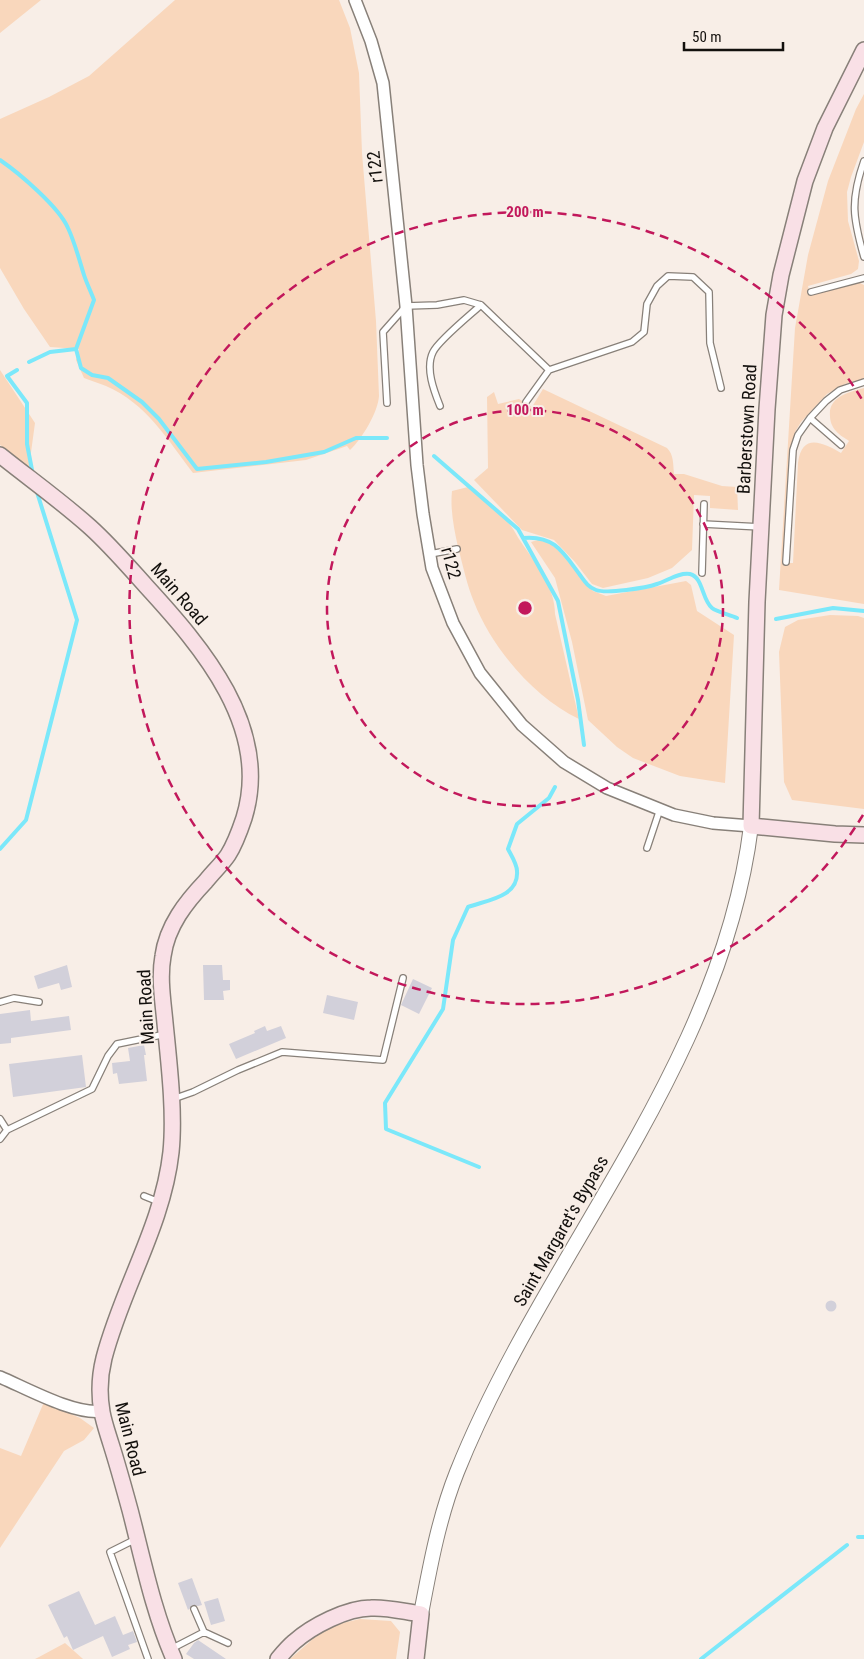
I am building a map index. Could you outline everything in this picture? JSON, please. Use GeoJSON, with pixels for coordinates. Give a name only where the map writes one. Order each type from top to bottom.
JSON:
{"type":"FeatureCollection","features":[{"type":"Feature","properties":{"kind":"main road","name":"Barberstown Road"},"geometry":{"type":"LineString","coordinates":[[750,826],[757,602],[774,315],[781,275],[806,181],[825,128],[864,50]]}},
{"type":"Feature","properties":{"kind":"main road","name":"Main Road"},"geometry":{"type":"LineString","coordinates":[[3,457],[42,486],[93,530],[170,611],[194,640],[228,693],[246,742],[250,765],[251,786],[240,828],[226,858],[180,911],[169,932],[163,954],[161,979],[170,1100],[171,1151],[160,1203],[149,1238],[105,1354],[100,1389],[102,1411],[155,1610],[170,1656]]}},
{"type":"Feature","properties":{"kind":"main road"},"geometry":{"type":"LineString","coordinates":[[750,826],[864,835]]}},
{"type":"Feature","properties":{"kind":"main road"},"geometry":{"type":"LineString","coordinates":[[278,1659],[293,1642],[312,1628],[346,1613],[371,1608],[396,1609],[422,1614]]}},
{"type":"Feature","properties":{"kind":"main road","name":"Saint Margaret's Bypass"},"geometry":{"type":"LineString","coordinates":[[416,1659],[422,1614]]}},
{"type":"Feature","properties":{"kind":"street","name":"r122"},"geometry":{"type":"LineString","coordinates":[[355,0],[372,41],[383,83],[406,306],[417,465],[423,514],[432,568],[453,623],[480,673],[522,724],[564,762],[607,788],[674,815],[750,826]]}},
{"type":"Feature","properties":{"kind":"street","name":"Saint Margaret's Bypass"},"geometry":{"type":"LineString","coordinates":[[422,1614],[431,1561],[444,1511],[456,1473],[473,1435],[504,1371],[560,1268],[655,1105],[681,1053],[718,965],[740,893],[750,826]]}},
{"type":"Feature","properties":{"kind":"street"},"geometry":{"type":"LineString","coordinates":[[0,1376],[68,1406],[84,1410],[102,1411]]}},
{"type":"Feature","properties":{"kind":"lane"},"geometry":{"type":"LineString","coordinates":[[864,161],[858,178],[854,205],[855,226],[864,257]]}},
{"type":"Feature","properties":{"kind":"lane"},"geometry":{"type":"LineString","coordinates":[[526,402],[549,370],[632,342],[644,332],[647,304],[657,286],[668,276],[693,277],[709,292],[710,343],[720,388]]}},
{"type":"Feature","properties":{"kind":"lane"},"geometry":{"type":"LineString","coordinates":[[810,292],[864,278]]}},
{"type":"Feature","properties":{"kind":"lane"},"geometry":{"type":"LineString","coordinates":[[387,403],[383,332],[406,306],[437,305],[464,300],[481,306],[549,370]]}},
{"type":"Feature","properties":{"kind":"lane"},"geometry":{"type":"LineString","coordinates":[[440,406],[430,370],[432,353],[441,342],[481,306]]}},
{"type":"Feature","properties":{"kind":"lane"},"geometry":{"type":"LineString","coordinates":[[786,562],[793,450],[798,436],[810,418],[840,390],[864,382]]}},
{"type":"Feature","properties":{"kind":"lane"},"geometry":{"type":"LineString","coordinates":[[810,418],[841,445]]}},
{"type":"Feature","properties":{"kind":"lane"},"geometry":{"type":"LineString","coordinates":[[702,574],[704,504]]}},
{"type":"Feature","properties":{"kind":"lane"},"geometry":{"type":"LineString","coordinates":[[703,524],[761,527]]}},
{"type":"Feature","properties":{"kind":"lane"},"geometry":{"type":"LineString","coordinates":[[430,554],[457,549]]}},
{"type":"Feature","properties":{"kind":"lane"},"geometry":{"type":"LineString","coordinates":[[646,848],[660,809]]}},
{"type":"Feature","properties":{"kind":"lane"},"geometry":{"type":"LineString","coordinates":[[170,1100],[282,1052],[383,1060],[402,978]]}},
{"type":"Feature","properties":{"kind":"lane"},"geometry":{"type":"LineString","coordinates":[[0,1002],[14,998],[39,1002]]}},
{"type":"Feature","properties":{"kind":"lane"},"geometry":{"type":"LineString","coordinates":[[0,1139],[7,1130],[92,1089],[108,1056],[117,1044],[166,1034]]}},
{"type":"Feature","properties":{"kind":"lane"},"geometry":{"type":"LineString","coordinates":[[0,1119],[7,1130]]}},
{"type":"Feature","properties":{"kind":"lane"},"geometry":{"type":"LineString","coordinates":[[144,1196],[160,1203]]}},
{"type":"Feature","properties":{"kind":"lane"},"geometry":{"type":"LineString","coordinates":[[137,1539],[110,1552],[148,1659]]}},
{"type":"Feature","properties":{"kind":"lane"},"geometry":{"type":"LineString","coordinates":[[194,1609],[204,1632],[228,1643]]}},
{"type":"Feature","properties":{"kind":"lane"},"geometry":{"type":"LineString","coordinates":[[170,1656],[204,1632]]}},
{"type":"Feature","properties":{"kind":"shaded area"},"geometry":{"type":"Polygon","coordinates":[[[0,0],[41,0],[0,33],[0,0]]]}},
{"type":"Feature","properties":{"kind":"shaded area"},"geometry":{"type":"Polygon","coordinates":[[[175,0],[339,0],[350,28],[359,73],[362,153],[376,321],[379,396],[376,410],[369,425],[350,450],[347,446],[306,460],[193,473],[145,412],[120,393],[84,378],[76,360],[79,349],[50,347],[24,309],[0,268],[0,119],[49,97],[89,76],[175,0]]]}},
{"type":"Feature","properties":{"kind":"shaded area"},"geometry":{"type":"Polygon","coordinates":[[[864,94],[864,142],[847,192],[848,221],[859,261],[858,269],[851,274],[808,286],[810,294],[858,282],[864,285],[864,379],[845,384],[827,394],[801,422],[795,432],[790,458],[785,563],[793,563],[800,453],[804,447],[814,443],[827,446],[841,453],[849,441],[833,428],[830,420],[832,404],[841,396],[864,388],[864,604],[779,590],[795,328],[808,255],[828,181],[856,109],[864,94]]]}},
{"type":"Feature","properties":{"kind":"shaded area"},"geometry":{"type":"Polygon","coordinates":[[[0,370],[35,423],[29,467],[0,445],[0,370]]]}},
{"type":"Feature","properties":{"kind":"shaded area"},"geometry":{"type":"Polygon","coordinates":[[[543,389],[667,448],[672,457],[674,474],[684,474],[722,486],[737,487],[738,510],[710,508],[710,496],[694,495],[692,550],[672,568],[648,578],[603,588],[592,584],[575,562],[554,540],[522,530],[474,480],[488,468],[487,397],[494,392],[498,404],[519,399],[532,407],[543,389]]]}},
{"type":"Feature","properties":{"kind":"shaded area"},"geometry":{"type":"Polygon","coordinates":[[[468,487],[507,521],[548,585],[552,594],[579,719],[562,710],[546,698],[516,670],[503,654],[482,619],[465,575],[452,512],[452,491],[468,487]]]}},
{"type":"Feature","properties":{"kind":"shaded area"},"geometry":{"type":"Polygon","coordinates":[[[538,540],[550,543],[593,591],[606,596],[686,581],[691,585],[697,611],[734,635],[725,783],[680,776],[633,758],[617,747],[588,720],[572,642],[555,578],[531,542],[538,540]]]}},
{"type":"Feature","properties":{"kind":"shaded area"},"geometry":{"type":"Polygon","coordinates":[[[830,615],[864,618],[864,809],[792,800],[784,782],[779,652],[785,627],[798,620],[830,615]]]}},
{"type":"Feature","properties":{"kind":"shaded area"},"geometry":{"type":"Polygon","coordinates":[[[44,1402],[80,1418],[94,1428],[84,1440],[64,1451],[0,1548],[0,1448],[21,1456],[44,1402]]]}},
{"type":"Feature","properties":{"kind":"shaded area"},"geometry":{"type":"Polygon","coordinates":[[[360,1619],[391,1621],[400,1632],[396,1659],[290,1659],[314,1638],[334,1625],[360,1619]]]}},
{"type":"Feature","properties":{"kind":"shaded area"},"geometry":{"type":"Polygon","coordinates":[[[65,1643],[83,1659],[35,1659],[39,1657],[65,1643]]]}},
{"type":"Feature","properties":{"kind":"building"},"geometry":{"type":"Polygon","coordinates":[[[67,965],[72,987],[61,990],[59,983],[38,989],[34,976],[67,965]]]}},
{"type":"Feature","properties":{"kind":"building"},"geometry":{"type":"Polygon","coordinates":[[[203,965],[222,965],[223,980],[230,980],[230,990],[223,991],[224,1000],[204,1000],[203,965]]]}},
{"type":"Feature","properties":{"kind":"building"},"geometry":{"type":"Polygon","coordinates":[[[413,979],[432,988],[419,1014],[401,1005],[413,979]]]}},
{"type":"Feature","properties":{"kind":"building"},"geometry":{"type":"Polygon","coordinates":[[[327,995],[358,1002],[354,1020],[323,1013],[327,995]]]}},
{"type":"Feature","properties":{"kind":"building"},"geometry":{"type":"Polygon","coordinates":[[[30,1010],[31,1021],[69,1016],[71,1030],[11,1038],[11,1043],[0,1044],[0,1014],[30,1010]]]}},
{"type":"Feature","properties":{"kind":"building"},"geometry":{"type":"Polygon","coordinates":[[[265,1026],[267,1031],[281,1026],[286,1038],[236,1059],[229,1044],[255,1033],[254,1031],[265,1026]]]}},
{"type":"Feature","properties":{"kind":"building"},"geometry":{"type":"Polygon","coordinates":[[[144,1045],[147,1081],[119,1084],[117,1073],[113,1074],[112,1063],[130,1061],[128,1048],[144,1045]]]}},
{"type":"Feature","properties":{"kind":"building"},"geometry":{"type":"Polygon","coordinates":[[[82,1055],[86,1087],[13,1097],[9,1064],[82,1055]]]}},
{"type":"Feature","properties":{"kind":"building"},"geometry":{"type":"Polygon","coordinates":[[[831,1300],[837,1306],[831,1312],[825,1306],[831,1300]]]}},
{"type":"Feature","properties":{"kind":"building"},"geometry":{"type":"Polygon","coordinates":[[[192,1578],[202,1605],[193,1605],[188,1610],[178,1583],[192,1578]]]}},
{"type":"Feature","properties":{"kind":"building"},"geometry":{"type":"Polygon","coordinates":[[[79,1591],[95,1625],[115,1616],[123,1635],[133,1631],[137,1642],[128,1645],[130,1649],[112,1657],[103,1636],[73,1650],[67,1636],[64,1638],[48,1605],[79,1591]]]}},
{"type":"Feature","properties":{"kind":"building"},"geometry":{"type":"Polygon","coordinates":[[[218,1598],[225,1621],[211,1625],[204,1602],[218,1598]]]}},
{"type":"Feature","properties":{"kind":"building"},"geometry":{"type":"Polygon","coordinates":[[[198,1640],[226,1659],[194,1659],[186,1654],[198,1640]]]}},
{"type":"Feature","properties":{"kind":"waterway"},"geometry":{"type":"LineString","coordinates":[[0,160],[48,201],[63,220],[73,239],[94,300],[76,349],[81,368],[92,375],[108,378],[142,402],[159,419],[197,469],[266,462],[324,452],[356,438],[387,438]]}},
{"type":"Feature","properties":{"kind":"waterway"},"geometry":{"type":"LineString","coordinates":[[29,362],[50,352],[76,349]]}},
{"type":"Feature","properties":{"kind":"waterway"},"geometry":{"type":"LineString","coordinates":[[17,370],[7,376],[27,403],[27,444],[33,475]]}},
{"type":"Feature","properties":{"kind":"waterway"},"geometry":{"type":"LineString","coordinates":[[434,456],[518,529],[558,601],[578,700],[584,745]]}},
{"type":"Feature","properties":{"kind":"waterway"},"geometry":{"type":"LineString","coordinates":[[0,849],[26,820],[77,620],[36,489]]}},
{"type":"Feature","properties":{"kind":"waterway"},"geometry":{"type":"LineString","coordinates":[[523,538],[543,539],[550,542],[563,552],[587,584],[596,590],[617,591],[636,589],[652,586],[682,574],[690,574],[698,579],[706,600],[712,608],[737,618]]}},
{"type":"Feature","properties":{"kind":"waterway"},"geometry":{"type":"LineString","coordinates":[[776,619],[833,608],[864,611]]}},
{"type":"Feature","properties":{"kind":"waterway"},"geometry":{"type":"LineString","coordinates":[[479,1167],[386,1129],[385,1103],[443,1009],[453,940],[468,907],[500,896],[513,887],[517,868],[508,849],[517,824],[549,798],[555,787]]}},
{"type":"Feature","properties":{"kind":"waterway"},"geometry":{"type":"LineString","coordinates":[[858,1537],[864,1537]]}},
{"type":"Feature","properties":{"kind":"waterway"},"geometry":{"type":"LineString","coordinates":[[701,1659],[847,1545]]}}]}
